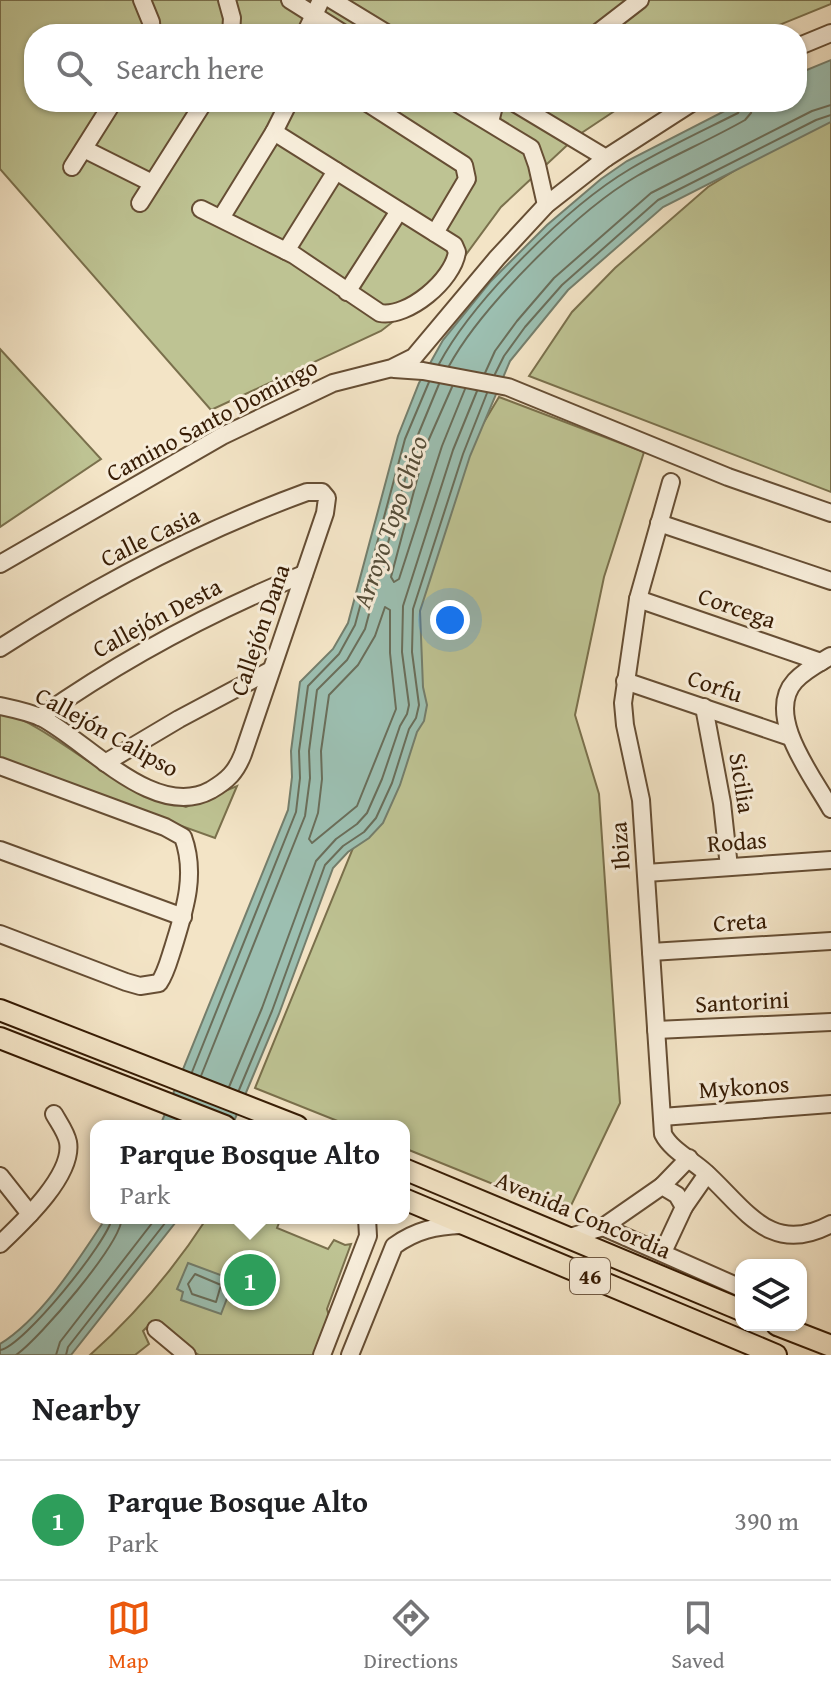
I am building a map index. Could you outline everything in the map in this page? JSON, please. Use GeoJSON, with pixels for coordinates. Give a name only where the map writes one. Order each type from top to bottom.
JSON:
{"type":"FeatureCollection","features":[{"type":"Feature","properties":{"kind":"main road"},"geometry":{"type":"LineString","coordinates":[[0,1010],[282,1120]]}},
{"type":"Feature","properties":{"kind":"main road"},"geometry":{"type":"LineString","coordinates":[[0,1038],[208,1120]]}},
{"type":"Feature","properties":{"kind":"main road","name":"Avenida Concordia"},"geometry":{"type":"LineString","coordinates":[[410,1171],[735,1307]]}},
{"type":"Feature","properties":{"kind":"main road","name":"46"},"geometry":{"type":"LineString","coordinates":[[410,1201],[776,1355]]}},
{"type":"Feature","properties":{"kind":"main road"},"geometry":{"type":"LineString","coordinates":[[796,1331],[831,1346]]}},
{"type":"Feature","properties":{"kind":"street"},"geometry":{"type":"LineString","coordinates":[[142,0],[151,24]]}},
{"type":"Feature","properties":{"kind":"street"},"geometry":{"type":"LineString","coordinates":[[227,0],[232,24]]}},
{"type":"Feature","properties":{"kind":"street"},"geometry":{"type":"LineString","coordinates":[[290,0],[317,7],[328,24]]}},
{"type":"Feature","properties":{"kind":"street"},"geometry":{"type":"LineString","coordinates":[[609,24],[640,0]]}},
{"type":"Feature","properties":{"kind":"street"},"geometry":{"type":"LineString","coordinates":[[334,24],[336,3],[371,24]]}},
{"type":"Feature","properties":{"kind":"street"},"geometry":{"type":"LineString","coordinates":[[807,43],[831,33]]}},
{"type":"Feature","properties":{"kind":"street"},"geometry":{"type":"LineString","coordinates":[[72,167],[107,112]]}},
{"type":"Feature","properties":{"kind":"street"},"geometry":{"type":"LineString","coordinates":[[140,203],[198,112]]}},
{"type":"Feature","properties":{"kind":"street"},"geometry":{"type":"LineString","coordinates":[[221,218],[284,112]]}},
{"type":"Feature","properties":{"kind":"street"},"geometry":{"type":"LineString","coordinates":[[382,112],[464,165],[467,179],[435,233]]}},
{"type":"Feature","properties":{"kind":"street"},"geometry":{"type":"LineString","coordinates":[[472,112],[531,148],[546,205]]}},
{"type":"Feature","properties":{"kind":"street"},"geometry":{"type":"LineString","coordinates":[[490,122],[492,112]]}},
{"type":"Feature","properties":{"kind":"street"},"geometry":{"type":"LineString","coordinates":[[490,122],[508,112]]}},
{"type":"Feature","properties":{"kind":"street"},"geometry":{"type":"LineString","coordinates":[[534,112],[606,158]]}},
{"type":"Feature","properties":{"kind":"street","name":"Camino Santo Domingo"},"geometry":{"type":"LineString","coordinates":[[0,564],[222,436],[333,383],[392,368],[414,357],[546,205],[606,158],[677,112]]}},
{"type":"Feature","properties":{"kind":"street"},"geometry":{"type":"LineString","coordinates":[[201,209],[286,251],[384,314],[391,314],[430,293],[452,269],[457,252],[454,245],[274,132]]}},
{"type":"Feature","properties":{"kind":"street"},"geometry":{"type":"LineString","coordinates":[[84,149],[152,183]]}},
{"type":"Feature","properties":{"kind":"street"},"geometry":{"type":"LineString","coordinates":[[286,251],[336,171]]}},
{"type":"Feature","properties":{"kind":"street"},"geometry":{"type":"LineString","coordinates":[[347,292],[399,211]]}},
{"type":"Feature","properties":{"kind":"street"},"geometry":{"type":"LineString","coordinates":[[392,368],[508,387],[728,477],[831,513]]}},
{"type":"Feature","properties":{"kind":"street","name":"Ibiza"},"geometry":{"type":"LineString","coordinates":[[671,482],[638,599],[623,703],[641,800],[665,1138],[764,1228],[792,1235],[808,1234],[831,1224]]}},
{"type":"Feature","properties":{"kind":"street","name":"Calle Casia"},"geometry":{"type":"LineString","coordinates":[[0,648],[176,548],[307,492],[322,492],[327,498]]}},
{"type":"Feature","properties":{"kind":"street","name":"Callejón Dana"},"geometry":{"type":"LineString","coordinates":[[233,775],[243,754],[325,513],[327,498]]}},
{"type":"Feature","properties":{"kind":"street"},"geometry":{"type":"LineString","coordinates":[[659,523],[831,581]]}},
{"type":"Feature","properties":{"kind":"street","name":"Callejón Desta"},"geometry":{"type":"LineString","coordinates":[[40,717],[143,650],[233,604],[304,574]]}},
{"type":"Feature","properties":{"kind":"street","name":"Corcega"},"geometry":{"type":"LineString","coordinates":[[638,599],[826,659]]}},
{"type":"Feature","properties":{"kind":"street"},"geometry":{"type":"LineString","coordinates":[[826,659],[801,675],[788,691],[784,713],[790,737],[831,809]]}},
{"type":"Feature","properties":{"kind":"street"},"geometry":{"type":"LineString","coordinates":[[105,763],[271,670]]}},
{"type":"Feature","properties":{"kind":"street","name":"Corfu"},"geometry":{"type":"LineString","coordinates":[[625,681],[790,737]]}},
{"type":"Feature","properties":{"kind":"street","name":"Callejón Calipso"},"geometry":{"type":"LineString","coordinates":[[0,706],[40,717],[105,763],[156,791],[185,799],[205,793],[233,775]]}},
{"type":"Feature","properties":{"kind":"street","name":"Sicilia"},"geometry":{"type":"LineString","coordinates":[[704,707],[722,803],[729,867]]}},
{"type":"Feature","properties":{"kind":"street"},"geometry":{"type":"LineString","coordinates":[[0,766],[165,827],[183,837],[189,859],[188,894],[183,917],[159,983],[140,986],[126,982],[0,934]]}},
{"type":"Feature","properties":{"kind":"street"},"geometry":{"type":"LineString","coordinates":[[0,850],[183,917]]}},
{"type":"Feature","properties":{"kind":"street","name":"Rodas"},"geometry":{"type":"LineString","coordinates":[[646,873],[831,860]]}},
{"type":"Feature","properties":{"kind":"street","name":"Creta"},"geometry":{"type":"LineString","coordinates":[[651,952],[831,941]]}},
{"type":"Feature","properties":{"kind":"street","name":"Santorini"},"geometry":{"type":"LineString","coordinates":[[656,1030],[831,1022]]}},
{"type":"Feature","properties":{"kind":"street","name":"Mykonos"},"geometry":{"type":"LineString","coordinates":[[662,1117],[831,1104]]}},
{"type":"Feature","properties":{"kind":"street"},"geometry":{"type":"LineString","coordinates":[[0,1244],[30,1214],[63,1170],[68,1156],[68,1140],[54,1114]]}},
{"type":"Feature","properties":{"kind":"street"},"geometry":{"type":"LineString","coordinates":[[570,1237],[603,1227],[662,1186],[689,1158]]}},
{"type":"Feature","properties":{"kind":"street"},"geometry":{"type":"LineString","coordinates":[[663,1252],[684,1207],[707,1174]]}},
{"type":"Feature","properties":{"kind":"street"},"geometry":{"type":"LineString","coordinates":[[0,1176],[30,1214]]}},
{"type":"Feature","properties":{"kind":"street"},"geometry":{"type":"LineString","coordinates":[[662,1186],[677,1195],[684,1207]]}},
{"type":"Feature","properties":{"kind":"street"},"geometry":{"type":"LineString","coordinates":[[322,1355],[368,1236],[367,1224]]}},
{"type":"Feature","properties":{"kind":"street"},"geometry":{"type":"LineString","coordinates":[[350,1355],[394,1246],[406,1237],[432,1227],[467,1225]]}},
{"type":"Feature","properties":{"kind":"street"},"geometry":{"type":"LineString","coordinates":[[603,1227],[735,1285]]}},
{"type":"Feature","properties":{"kind":"street"},"geometry":{"type":"LineString","coordinates":[[368,1236],[394,1246]]}},
{"type":"Feature","properties":{"kind":"street"},"geometry":{"type":"LineString","coordinates":[[344,1300],[368,1310]]}},
{"type":"Feature","properties":{"kind":"street"},"geometry":{"type":"LineString","coordinates":[[156,1329],[187,1355]]}},
{"type":"Feature","properties":{"kind":"green space"},"geometry":{"type":"Polygon","coordinates":[[[0,0],[831,0],[831,4],[782,24],[24,24],[24,112],[613,112],[577,136],[501,207],[448,279],[381,331],[211,410],[0,169],[0,0]]]}},
{"type":"Feature","properties":{"kind":"green space"},"geometry":{"type":"Polygon","coordinates":[[[831,115],[831,492],[529,376],[572,312],[615,268],[708,187],[813,122],[831,115]]]}},
{"type":"Feature","properties":{"kind":"green space"},"geometry":{"type":"Polygon","coordinates":[[[0,349],[101,459],[0,527],[0,349]]]}},
{"type":"Feature","properties":{"kind":"green space"},"geometry":{"type":"Polygon","coordinates":[[[499,397],[644,452],[604,577],[575,715],[599,794],[620,1103],[567,1214],[410,1150],[410,1120],[335,1120],[255,1088],[380,782],[366,744],[453,474],[499,397]]]}},
{"type":"Feature","properties":{"kind":"green space"},"geometry":{"type":"Polygon","coordinates":[[[0,711],[36,727],[125,782],[186,807],[237,786],[215,838],[0,761],[0,711]]]}},
{"type":"Feature","properties":{"kind":"green space"},"geometry":{"type":"Polygon","coordinates":[[[203,1224],[279,1224],[277,1228],[328,1249],[334,1240],[351,1244],[327,1309],[330,1319],[316,1355],[199,1355],[152,1322],[143,1331],[149,1344],[135,1355],[90,1355],[123,1323],[181,1255],[203,1224]]]}},
{"type":"Feature","properties":{"kind":"water","name":"Arroyo Topo Chico"},"geometry":{"type":"Polygon","coordinates":[[[831,60],[831,122],[663,207],[568,290],[510,361],[470,456],[420,611],[423,687],[427,705],[424,721],[383,823],[333,868],[279,1014],[235,1120],[162,1120],[288,810],[291,751],[300,682],[333,649],[348,623],[398,436],[419,383],[443,340],[490,282],[547,225],[601,179],[627,161],[723,112],[807,112],[807,70],[831,60]]]}},
{"type":"Feature","properties":{"kind":"water"},"geometry":{"type":"Polygon","coordinates":[[[102,1224],[174,1224],[71,1355],[0,1355],[0,1344],[31,1319],[102,1224]]]}},
{"type":"Feature","properties":{"kind":"water"},"geometry":{"type":"Polygon","coordinates":[[[188,1263],[234,1280],[221,1314],[181,1300],[183,1292],[177,1289],[188,1263]]]}},
{"type":"Feature","properties":{"kind":"place","name":"Parque Bosque Alto"},"geometry":{"type":"Point","coordinates":[250,1280]}}]}
